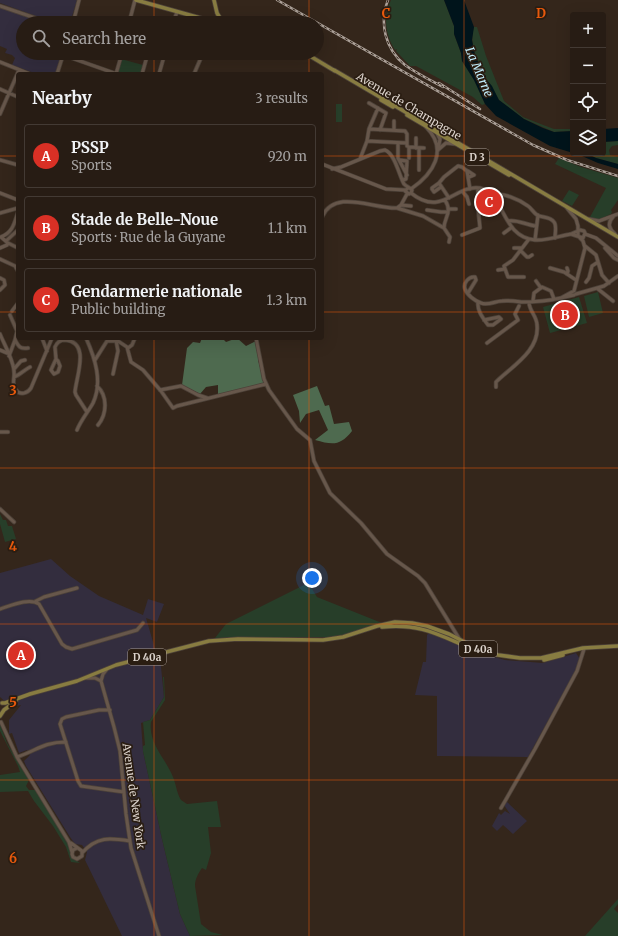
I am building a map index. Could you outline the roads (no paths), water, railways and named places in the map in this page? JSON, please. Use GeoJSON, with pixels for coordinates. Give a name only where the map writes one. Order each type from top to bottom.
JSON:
{"type":"FeatureCollection","features":[{"type":"Feature","properties":{"kind":"main road"},"geometry":{"type":"LineString","coordinates":[[136,0],[193,16]]}},
{"type":"Feature","properties":{"kind":"main road"},"geometry":{"type":"LineString","coordinates":[[214,0],[219,16]]}},
{"type":"Feature","properties":{"kind":"main road","name":"D 3"},"geometry":{"type":"LineString","coordinates":[[317,60],[426,126],[452,139],[618,237]]}},
{"type":"Feature","properties":{"kind":"main road","name":"Avenue de Champagne"},"geometry":{"type":"LineString","coordinates":[[426,126],[488,164],[546,195]]}},
{"type":"Feature","properties":{"kind":"main road","name":"D 40a"},"geometry":{"type":"LineString","coordinates":[[1,702],[5,703],[30,694],[84,679],[108,668],[216,640],[323,640],[343,637],[395,622],[427,626],[487,654],[505,659],[523,661],[546,660],[591,648]]}},
{"type":"Feature","properties":{"kind":"main road","name":"D 40a"},"geometry":{"type":"LineString","coordinates":[[460,641],[491,654],[520,658],[540,658],[577,649],[618,646]]}},
{"type":"Feature","properties":{"kind":"main road","name":"D 40a"},"geometry":{"type":"LineString","coordinates":[[2,713],[20,698]]}},
{"type":"Feature","properties":{"kind":"main road"},"geometry":{"type":"LineString","coordinates":[[1,702],[2,713]]}},
{"type":"Feature","properties":{"kind":"street"},"geometry":{"type":"LineString","coordinates":[[75,16],[79,0]]}},
{"type":"Feature","properties":{"kind":"street"},"geometry":{"type":"LineString","coordinates":[[131,16],[136,0]]}},
{"type":"Feature","properties":{"kind":"street"},"geometry":{"type":"LineString","coordinates":[[0,6],[29,16]]}},
{"type":"Feature","properties":{"kind":"street"},"geometry":{"type":"LineString","coordinates":[[176,16],[177,12]]}},
{"type":"Feature","properties":{"kind":"street"},"geometry":{"type":"LineString","coordinates":[[58,72],[61,60]]}},
{"type":"Feature","properties":{"kind":"street"},"geometry":{"type":"LineString","coordinates":[[79,60],[111,72]]}},
{"type":"Feature","properties":{"kind":"street"},"geometry":{"type":"LineString","coordinates":[[117,72],[120,60]]}},
{"type":"Feature","properties":{"kind":"street"},"geometry":{"type":"LineString","coordinates":[[143,72],[146,60]]}},
{"type":"Feature","properties":{"kind":"street"},"geometry":{"type":"LineString","coordinates":[[160,72],[163,60]]}},
{"type":"Feature","properties":{"kind":"street"},"geometry":{"type":"LineString","coordinates":[[195,72],[200,60]]}},
{"type":"Feature","properties":{"kind":"street"},"geometry":{"type":"LineString","coordinates":[[0,62],[24,72]]}},
{"type":"Feature","properties":{"kind":"street"},"geometry":{"type":"LineString","coordinates":[[0,114],[16,78]]}},
{"type":"Feature","properties":{"kind":"street"},"geometry":{"type":"LineString","coordinates":[[0,89],[16,96]]}},
{"type":"Feature","properties":{"kind":"street"},"geometry":{"type":"LineString","coordinates":[[369,103],[386,113],[380,130]]}},
{"type":"Feature","properties":{"kind":"street"},"geometry":{"type":"LineString","coordinates":[[360,159],[367,142],[369,129],[378,108]]}},
{"type":"Feature","properties":{"kind":"street"},"geometry":{"type":"LineString","coordinates":[[394,121],[394,130]]}},
{"type":"Feature","properties":{"kind":"street"},"geometry":{"type":"LineString","coordinates":[[426,126],[433,136],[437,152]]}},
{"type":"Feature","properties":{"kind":"street"},"geometry":{"type":"LineString","coordinates":[[369,129],[405,131],[407,134],[407,146],[409,147],[409,158]]}},
{"type":"Feature","properties":{"kind":"street"},"geometry":{"type":"LineString","coordinates":[[397,208],[401,205],[408,191],[422,181],[430,172],[435,162],[440,139],[438,134]]}},
{"type":"Feature","properties":{"kind":"street"},"geometry":{"type":"LineString","coordinates":[[416,138],[419,170]]}},
{"type":"Feature","properties":{"kind":"street"},"geometry":{"type":"LineString","coordinates":[[436,146],[440,139],[452,139]]}},
{"type":"Feature","properties":{"kind":"street"},"geometry":{"type":"LineString","coordinates":[[367,142],[407,143]]}},
{"type":"Feature","properties":{"kind":"street"},"geometry":{"type":"LineString","coordinates":[[398,143],[398,157],[407,175]]}},
{"type":"Feature","properties":{"kind":"street"},"geometry":{"type":"LineString","coordinates":[[437,152],[444,144],[456,144]]}},
{"type":"Feature","properties":{"kind":"street"},"geometry":{"type":"LineString","coordinates":[[409,147],[424,148]]}},
{"type":"Feature","properties":{"kind":"street"},"geometry":{"type":"LineString","coordinates":[[332,168],[342,167],[382,150],[387,151],[392,157],[408,191],[418,198],[434,202],[445,200],[470,189],[478,188],[485,190],[492,196],[512,227],[520,235],[535,240],[555,238],[582,230],[585,234],[596,238],[618,256]]}},
{"type":"Feature","properties":{"kind":"street"},"geometry":{"type":"LineString","coordinates":[[0,160],[16,165]]}},
{"type":"Feature","properties":{"kind":"street"},"geometry":{"type":"LineString","coordinates":[[400,160],[407,161],[406,179],[402,180]]}},
{"type":"Feature","properties":{"kind":"street"},"geometry":{"type":"LineString","coordinates":[[345,173],[348,164]]}},
{"type":"Feature","properties":{"kind":"street"},"geometry":{"type":"LineString","coordinates":[[324,165],[387,190],[408,191]]}},
{"type":"Feature","properties":{"kind":"street"},"geometry":{"type":"LineString","coordinates":[[441,187],[434,192],[432,189],[444,177],[457,167],[461,166],[466,170],[469,177],[470,189]]}},
{"type":"Feature","properties":{"kind":"street"},"geometry":{"type":"LineString","coordinates":[[341,172],[342,167]]}},
{"type":"Feature","properties":{"kind":"street"},"geometry":{"type":"LineString","coordinates":[[439,183],[449,198]]}},
{"type":"Feature","properties":{"kind":"street"},"geometry":{"type":"LineString","coordinates":[[462,235],[480,228],[478,188]]}},
{"type":"Feature","properties":{"kind":"street"},"geometry":{"type":"LineString","coordinates":[[463,192],[467,196],[469,204]]}},
{"type":"Feature","properties":{"kind":"street"},"geometry":{"type":"LineString","coordinates":[[0,193],[16,199]]}},
{"type":"Feature","properties":{"kind":"street"},"geometry":{"type":"LineString","coordinates":[[492,196],[500,193],[517,200],[529,207],[538,216],[548,218],[555,222],[555,238]]}},
{"type":"Feature","properties":{"kind":"street"},"geometry":{"type":"LineString","coordinates":[[444,228],[444,224],[448,216],[445,200]]}},
{"type":"Feature","properties":{"kind":"street"},"geometry":{"type":"LineString","coordinates":[[324,214],[330,207],[341,202],[397,208],[423,216],[444,228],[450,237],[449,242]]}},
{"type":"Feature","properties":{"kind":"street"},"geometry":{"type":"LineString","coordinates":[[401,205],[411,206]]}},
{"type":"Feature","properties":{"kind":"street"},"geometry":{"type":"LineString","coordinates":[[564,206],[576,220],[579,237],[585,246],[596,255],[602,275],[609,283]]}},
{"type":"Feature","properties":{"kind":"street"},"geometry":{"type":"LineString","coordinates":[[0,213],[16,209]]}},
{"type":"Feature","properties":{"kind":"street"},"geometry":{"type":"LineString","coordinates":[[427,210],[441,212],[456,209]]}},
{"type":"Feature","properties":{"kind":"street"},"geometry":{"type":"LineString","coordinates":[[584,217],[599,221],[618,214]]}},
{"type":"Feature","properties":{"kind":"street"},"geometry":{"type":"LineString","coordinates":[[618,214],[612,218],[609,224],[611,230],[618,237]]}},
{"type":"Feature","properties":{"kind":"street"},"geometry":{"type":"LineString","coordinates":[[535,240],[538,216]]}},
{"type":"Feature","properties":{"kind":"street"},"geometry":{"type":"LineString","coordinates":[[1,236],[7,235],[10,232],[16,219]]}},
{"type":"Feature","properties":{"kind":"street"},"geometry":{"type":"LineString","coordinates":[[508,221],[516,220],[525,224],[536,226]]}},
{"type":"Feature","properties":{"kind":"street"},"geometry":{"type":"LineString","coordinates":[[504,232],[512,227]]}},
{"type":"Feature","properties":{"kind":"street"},"geometry":{"type":"LineString","coordinates":[[0,248],[7,245],[7,242],[16,232]]}},
{"type":"Feature","properties":{"kind":"street"},"geometry":{"type":"LineString","coordinates":[[571,234],[584,237],[585,234]]}},
{"type":"Feature","properties":{"kind":"street"},"geometry":{"type":"LineString","coordinates":[[1,236],[7,242],[16,247]]}},
{"type":"Feature","properties":{"kind":"street"},"geometry":{"type":"LineString","coordinates":[[524,277],[520,276],[509,278],[507,276],[505,265],[513,260],[529,239]]}},
{"type":"Feature","properties":{"kind":"street"},"geometry":{"type":"LineString","coordinates":[[604,244],[608,251],[618,260]]}},
{"type":"Feature","properties":{"kind":"street"},"geometry":{"type":"LineString","coordinates":[[574,293],[585,246]]}},
{"type":"Feature","properties":{"kind":"street"},"geometry":{"type":"LineString","coordinates":[[514,248],[521,249],[527,257],[532,255]]}},
{"type":"Feature","properties":{"kind":"street"},"geometry":{"type":"LineString","coordinates":[[0,259],[15,266],[16,268]]}},
{"type":"Feature","properties":{"kind":"street"},"geometry":{"type":"LineString","coordinates":[[586,282],[589,278],[592,266],[598,262]]}},
{"type":"Feature","properties":{"kind":"street"},"geometry":{"type":"LineString","coordinates":[[550,268],[566,274],[576,280]]}},
{"type":"Feature","properties":{"kind":"street"},"geometry":{"type":"LineString","coordinates":[[566,274],[568,271],[567,268]]}},
{"type":"Feature","properties":{"kind":"street"},"geometry":{"type":"LineString","coordinates":[[498,270],[505,269]]}},
{"type":"Feature","properties":{"kind":"street"},"geometry":{"type":"LineString","coordinates":[[468,293],[475,282],[475,277],[469,277],[464,288],[468,293],[478,302],[486,304],[502,300],[529,302],[554,300],[574,293],[598,289],[618,276]]}},
{"type":"Feature","properties":{"kind":"street"},"geometry":{"type":"LineString","coordinates":[[0,278],[4,280],[6,285],[0,290]]}},
{"type":"Feature","properties":{"kind":"street"},"geometry":{"type":"LineString","coordinates":[[536,281],[542,288],[552,291],[554,300]]}},
{"type":"Feature","properties":{"kind":"street"},"geometry":{"type":"LineString","coordinates":[[533,301],[534,293],[542,288]]}},
{"type":"Feature","properties":{"kind":"street"},"geometry":{"type":"LineString","coordinates":[[598,289],[613,301]]}},
{"type":"Feature","properties":{"kind":"street"},"geometry":{"type":"LineString","coordinates":[[478,302],[479,312],[484,320],[491,326],[500,321],[499,317],[484,320]]}},
{"type":"Feature","properties":{"kind":"street"},"geometry":{"type":"LineString","coordinates":[[490,383],[496,382],[522,360],[531,348],[538,330],[529,302]]}},
{"type":"Feature","properties":{"kind":"street"},"geometry":{"type":"LineString","coordinates":[[12,311],[16,306]]}},
{"type":"Feature","properties":{"kind":"street"},"geometry":{"type":"LineString","coordinates":[[487,343],[518,320],[515,314],[519,306]]}},
{"type":"Feature","properties":{"kind":"street"},"geometry":{"type":"LineString","coordinates":[[10,315],[16,329]]}},
{"type":"Feature","properties":{"kind":"street"},"geometry":{"type":"LineString","coordinates":[[0,334],[14,369],[14,387],[22,394],[30,390],[51,340]]}},
{"type":"Feature","properties":{"kind":"street"},"geometry":{"type":"LineString","coordinates":[[8,355],[16,336]]}},
{"type":"Feature","properties":{"kind":"street"},"geometry":{"type":"LineString","coordinates":[[15,340],[22,349],[28,348]]}},
{"type":"Feature","properties":{"kind":"street"},"geometry":{"type":"LineString","coordinates":[[42,340],[47,351]]}},
{"type":"Feature","properties":{"kind":"street"},"geometry":{"type":"LineString","coordinates":[[43,340],[49,345]]}},
{"type":"Feature","properties":{"kind":"street"},"geometry":{"type":"LineString","coordinates":[[56,360],[55,346],[58,342],[64,340],[72,342],[78,350],[81,361],[75,392],[76,396],[88,412]]}},
{"type":"Feature","properties":{"kind":"street"},"geometry":{"type":"LineString","coordinates":[[77,430],[94,399],[97,386],[95,360],[87,340]]}},
{"type":"Feature","properties":{"kind":"street"},"geometry":{"type":"LineString","coordinates":[[95,360],[109,340]]}},
{"type":"Feature","properties":{"kind":"street"},"geometry":{"type":"LineString","coordinates":[[116,340],[128,348],[131,360],[136,366],[143,370],[173,408],[266,384]]}},
{"type":"Feature","properties":{"kind":"street"},"geometry":{"type":"LineString","coordinates":[[114,374],[118,350],[116,340]]}},
{"type":"Feature","properties":{"kind":"street"},"geometry":{"type":"LineString","coordinates":[[128,348],[132,345],[134,340]]}},
{"type":"Feature","properties":{"kind":"street"},"geometry":{"type":"LineString","coordinates":[[256,340],[266,384],[292,423],[311,442],[314,461],[330,493],[361,523],[391,558],[418,576],[425,583],[460,641]]}},
{"type":"Feature","properties":{"kind":"street"},"geometry":{"type":"LineString","coordinates":[[45,345],[55,346]]}},
{"type":"Feature","properties":{"kind":"street"},"geometry":{"type":"LineString","coordinates":[[0,350],[8,355]]}},
{"type":"Feature","properties":{"kind":"street"},"geometry":{"type":"LineString","coordinates":[[14,369],[21,361],[25,360]]}},
{"type":"Feature","properties":{"kind":"street"},"geometry":{"type":"LineString","coordinates":[[14,377],[30,367]]}},
{"type":"Feature","properties":{"kind":"street"},"geometry":{"type":"LineString","coordinates":[[496,382],[496,387]]}},
{"type":"Feature","properties":{"kind":"street"},"geometry":{"type":"LineString","coordinates":[[97,386],[102,393],[105,411],[98,425]]}},
{"type":"Feature","properties":{"kind":"street"},"geometry":{"type":"LineString","coordinates":[[160,390],[181,386],[198,395],[209,398]]}},
{"type":"Feature","properties":{"kind":"street"},"geometry":{"type":"LineString","coordinates":[[0,432],[8,432]]}},
{"type":"Feature","properties":{"kind":"street"},"geometry":{"type":"LineString","coordinates":[[0,508],[14,522]]}},
{"type":"Feature","properties":{"kind":"street"},"geometry":{"type":"LineString","coordinates":[[0,609],[29,601],[36,601],[44,597],[77,588]]}},
{"type":"Feature","properties":{"kind":"street"},"geometry":{"type":"LineString","coordinates":[[36,601],[62,644],[72,649],[137,630],[143,623]]}},
{"type":"Feature","properties":{"kind":"street"},"geometry":{"type":"LineString","coordinates":[[501,808],[577,671],[584,649]]}},
{"type":"Feature","properties":{"kind":"street"},"geometry":{"type":"LineString","coordinates":[[84,679],[95,678],[101,681],[103,674],[108,668]]}},
{"type":"Feature","properties":{"kind":"street","name":"Avenue de New York"},"geometry":{"type":"LineString","coordinates":[[101,681],[120,751],[130,841],[140,879],[159,936]]}},
{"type":"Feature","properties":{"kind":"street"},"geometry":{"type":"LineString","coordinates":[[99,710],[108,705]]}},
{"type":"Feature","properties":{"kind":"street"},"geometry":{"type":"LineString","coordinates":[[110,710],[99,710],[66,717],[60,724],[81,786],[124,792]]}},
{"type":"Feature","properties":{"kind":"street"},"geometry":{"type":"LineString","coordinates":[[2,713],[0,721],[17,757],[69,842],[73,857],[77,859],[82,857],[82,853],[89,846]]}},
{"type":"Feature","properties":{"kind":"street"},"geometry":{"type":"LineString","coordinates":[[17,757],[64,738]]}},
{"type":"Feature","properties":{"kind":"street"},"geometry":{"type":"LineString","coordinates":[[56,742],[66,742]]}},
{"type":"Feature","properties":{"kind":"street"},"geometry":{"type":"LineString","coordinates":[[20,762],[26,754]]}},
{"type":"Feature","properties":{"kind":"street"},"geometry":{"type":"LineString","coordinates":[[72,852],[73,850],[89,846],[104,839],[110,838],[130,841]]}},
{"type":"Feature","properties":{"kind":"street"},"geometry":{"type":"LineString","coordinates":[[69,842],[82,853]]}},
{"type":"Feature","properties":{"kind":"water","name":"La Marne"},"geometry":{"type":"Polygon","coordinates":[[[444,0],[464,0],[474,27],[472,40],[475,55],[483,73],[486,76],[486,79],[492,86],[499,100],[524,119],[543,128],[554,132],[570,131],[570,152],[550,146],[496,116],[485,104],[474,80],[462,61],[461,53],[454,34],[454,26],[444,0]]]}},
{"type":"Feature","properties":{"kind":"water"},"geometry":{"type":"Polygon","coordinates":[[[618,128],[618,141],[606,142],[606,129],[618,128]]]}},
{"type":"Feature","properties":{"kind":"water"},"geometry":{"type":"Polygon","coordinates":[[[582,156],[592,156],[618,164],[618,169],[582,156]]]}},
{"type":"Feature","properties":{"kind":"railway"},"geometry":{"type":"LineString","coordinates":[[277,0],[305,16]]}},
{"type":"Feature","properties":{"kind":"railway"},"geometry":{"type":"LineString","coordinates":[[388,0],[385,9],[384,26],[388,43],[398,59],[418,74],[443,87]]}},
{"type":"Feature","properties":{"kind":"railway"},"geometry":{"type":"LineString","coordinates":[[324,27],[533,145],[567,160],[618,176]]}},
{"type":"Feature","properties":{"kind":"railway"},"geometry":{"type":"LineString","coordinates":[[439,83],[480,109]]}},
{"type":"Feature","properties":{"kind":"place","name":"Gendarmerie nationale"},"geometry":{"type":"Point","coordinates":[489,202]}},
{"type":"Feature","properties":{"kind":"place","name":"Stade de Belle-Noue"},"geometry":{"type":"Point","coordinates":[565,315]}},
{"type":"Feature","properties":{"kind":"place","name":"PSSP"},"geometry":{"type":"Point","coordinates":[21,655]}}]}
